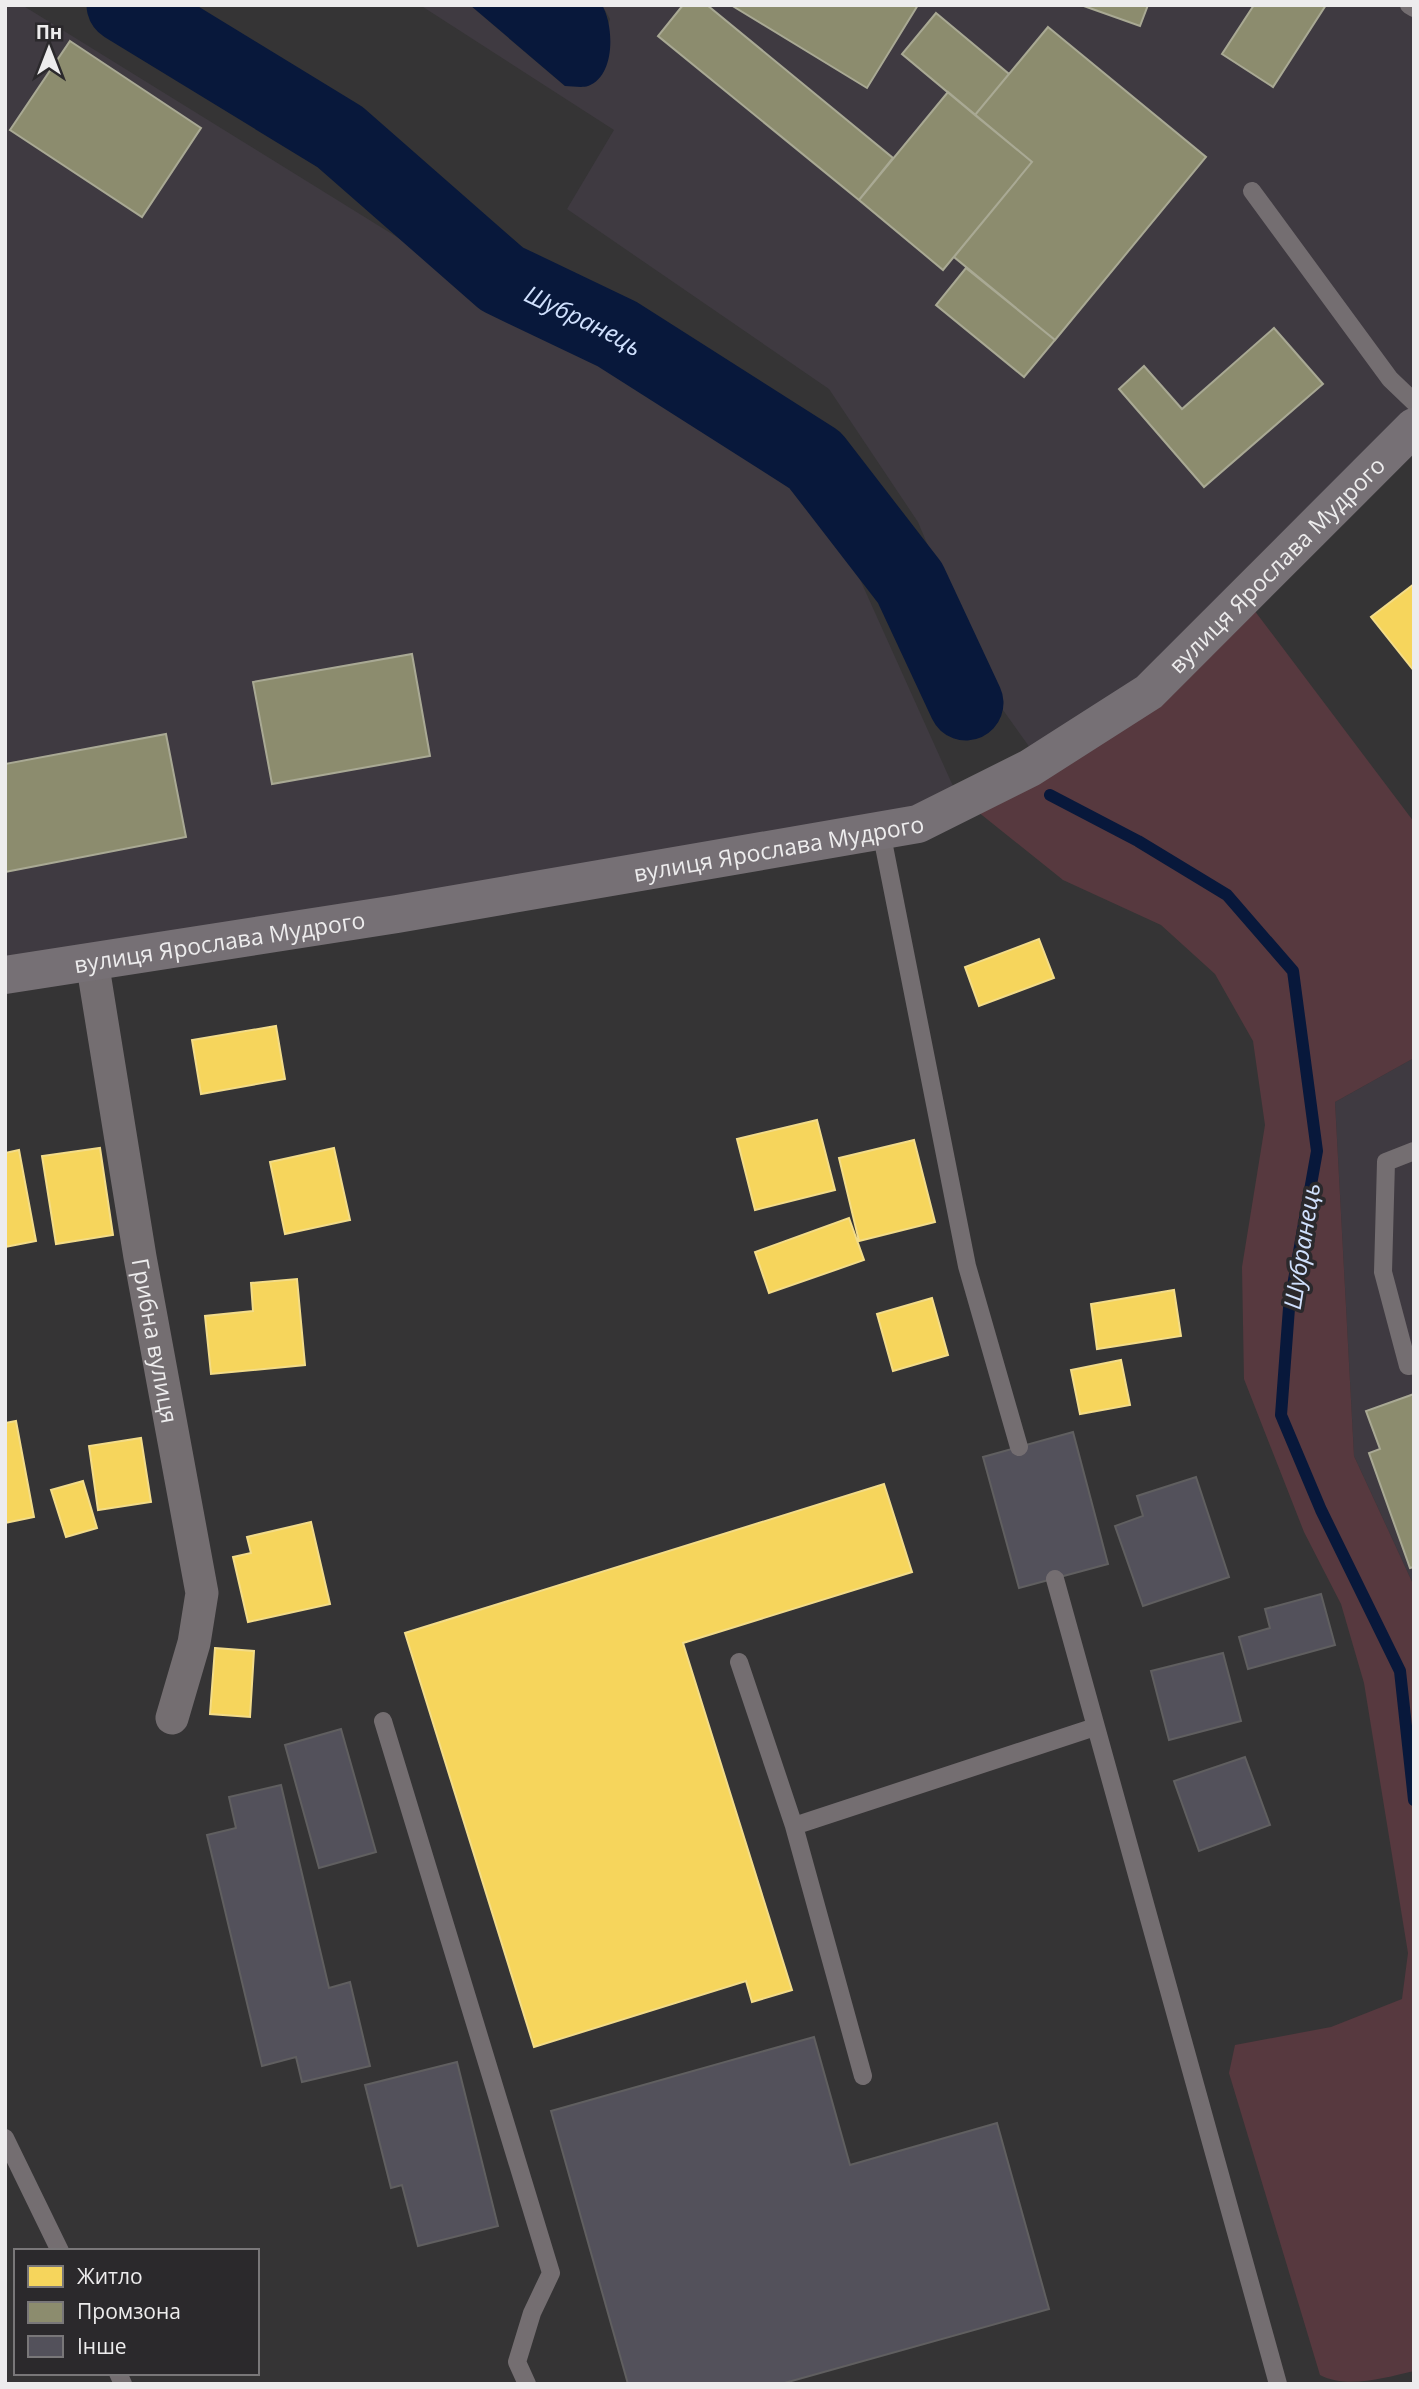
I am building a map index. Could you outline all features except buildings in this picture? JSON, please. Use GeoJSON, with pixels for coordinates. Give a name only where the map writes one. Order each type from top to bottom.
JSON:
{"type":"FeatureCollection","features":[{"type":"Feature","properties":{"kind":"main road","name":"вулиця Ярослава Мудрого"},"geometry":{"type":"LineString","coordinates":[[5,975],[397,914],[918,824],[1030,768],[1149,692],[1393,444],[1414,427]]}},
{"type":"Feature","properties":{"kind":"street","name":"Грибна вулиця"},"geometry":{"type":"LineString","coordinates":[[92,961],[140,1257],[202,1593],[194,1643],[172,1718]]}},
{"type":"Feature","properties":{"kind":"lane"},"geometry":{"type":"LineString","coordinates":[[1409,5],[1414,8]]}},
{"type":"Feature","properties":{"kind":"lane"},"geometry":{"type":"LineString","coordinates":[[1252,191],[1390,379],[1414,402]]}},
{"type":"Feature","properties":{"kind":"lane"},"geometry":{"type":"LineString","coordinates":[[881,831],[967,1266],[1020,1447]]}},
{"type":"Feature","properties":{"kind":"lane"},"geometry":{"type":"LineString","coordinates":[[1414,1151],[1386,1163],[1383,1272],[1408,1366],[1414,1365]]}},
{"type":"Feature","properties":{"kind":"lane"},"geometry":{"type":"LineString","coordinates":[[1055,1579],[1278,2384]]}},
{"type":"Feature","properties":{"kind":"lane"},"geometry":{"type":"LineString","coordinates":[[739,1662],[794,1826],[863,2076]]}},
{"type":"Feature","properties":{"kind":"lane"},"geometry":{"type":"LineString","coordinates":[[383,1721],[551,2273],[531,2313],[517,2362],[527,2384]]}},
{"type":"Feature","properties":{"kind":"lane"},"geometry":{"type":"LineString","coordinates":[[794,1826],[1095,1727]]}},
{"type":"Feature","properties":{"kind":"lane"},"geometry":{"type":"LineString","coordinates":[[5,2138],[59,2249]]}},
{"type":"Feature","properties":{"kind":"shaded area"},"geometry":{"type":"Polygon","coordinates":[[[5,5],[22,5],[770,468],[845,546],[957,795],[906,815],[5,968],[5,5]]]}},
{"type":"Feature","properties":{"kind":"shaded area"},"geometry":{"type":"Polygon","coordinates":[[[420,5],[470,5],[565,86],[589,86],[610,19],[602,5],[1414,5],[1414,411],[1146,687],[1033,752],[988,689],[918,522],[829,389],[567,209],[614,130],[420,5]]]}},
{"type":"Feature","properties":{"kind":"shaded area"},"geometry":{"type":"Polygon","coordinates":[[[1239,590],[1414,822],[1414,1058],[1335,1102],[1354,1456],[1414,1586],[1414,2371],[1354,2382],[1320,2375],[1229,2073],[1235,2045],[1331,2027],[1402,1999],[1408,1953],[1364,1683],[1341,1604],[1304,1532],[1244,1379],[1242,1267],[1265,1125],[1253,1041],[1215,974],[1161,925],[1063,880],[957,795],[1146,687],[1239,590]]]}},
{"type":"Feature","properties":{"kind":"shaded area"},"geometry":{"type":"Polygon","coordinates":[[[1414,1058],[1414,1586],[1354,1456],[1335,1102],[1414,1058]]]}},
{"type":"Feature","properties":{"kind":"water"},"geometry":{"type":"Polygon","coordinates":[[[470,5],[602,5],[610,37],[604,72],[588,86],[565,86],[470,5]]]}},
{"type":"Feature","properties":{"kind":"waterway","name":"Шубранець"},"geometry":{"type":"LineString","coordinates":[[124,5],[340,137],[502,279],[617,334],[815,460],[910,583],[966,703]]}},
{"type":"Feature","properties":{"kind":"waterway","name":"Шубранець"},"geometry":{"type":"LineString","coordinates":[[1050,795],[1138,841],[1227,895],[1293,971],[1317,1151],[1289,1308],[1281,1415],[1321,1510],[1400,1671],[1414,1800]]}}]}
